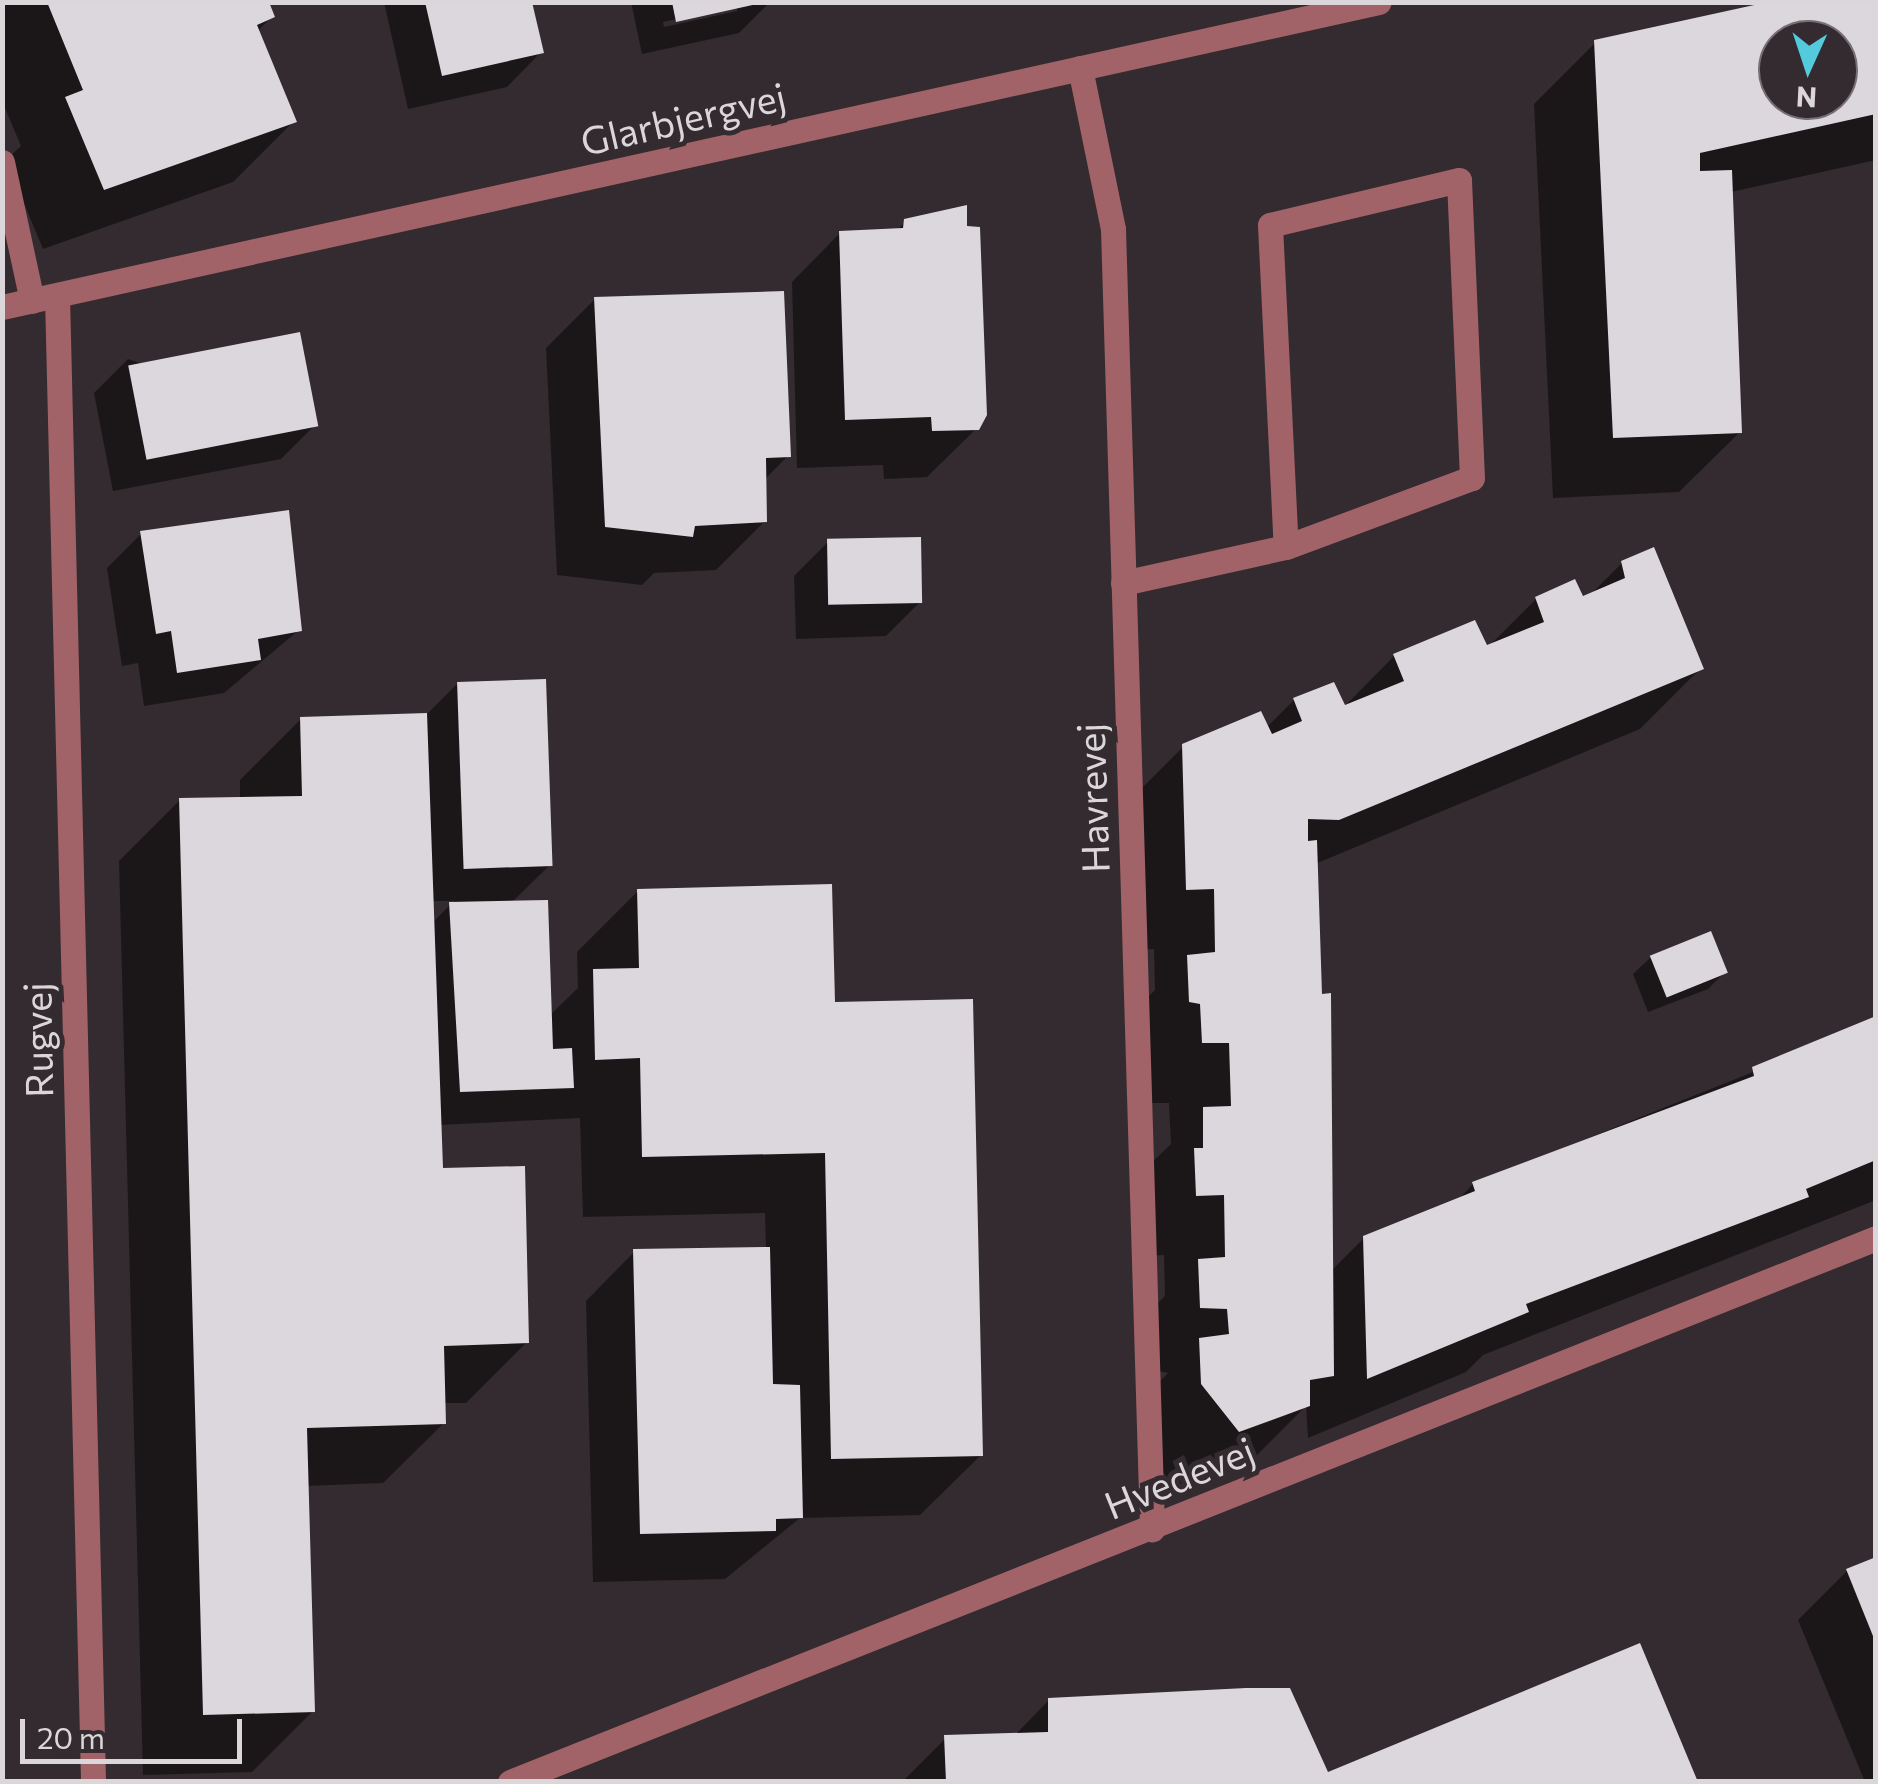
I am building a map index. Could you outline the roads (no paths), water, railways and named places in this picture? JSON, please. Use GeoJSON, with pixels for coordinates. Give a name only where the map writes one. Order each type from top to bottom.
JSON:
{"type":"FeatureCollection","features":[{"type":"Feature","properties":{"kind":"street","name":"Glarbjergvej"},"geometry":{"type":"LineString","coordinates":[[2,307],[1379,2]]}},
{"type":"Feature","properties":{"kind":"street","name":"Havrevej"},"geometry":{"type":"LineString","coordinates":[[1080,68],[1113,229],[1152,1529]]}},
{"type":"Feature","properties":{"kind":"street","name":"Rugvej"},"geometry":{"type":"LineString","coordinates":[[2,162],[44,298],[92,1782]]}},
{"type":"Feature","properties":{"kind":"street"},"geometry":{"type":"LineString","coordinates":[[1123,583],[1286,547],[1472,478],[1459,180],[1270,225],[1286,547]]}},
{"type":"Feature","properties":{"kind":"street","name":"Hvedevej"},"geometry":{"type":"LineString","coordinates":[[510,1782],[1876,1238]]}}]}
